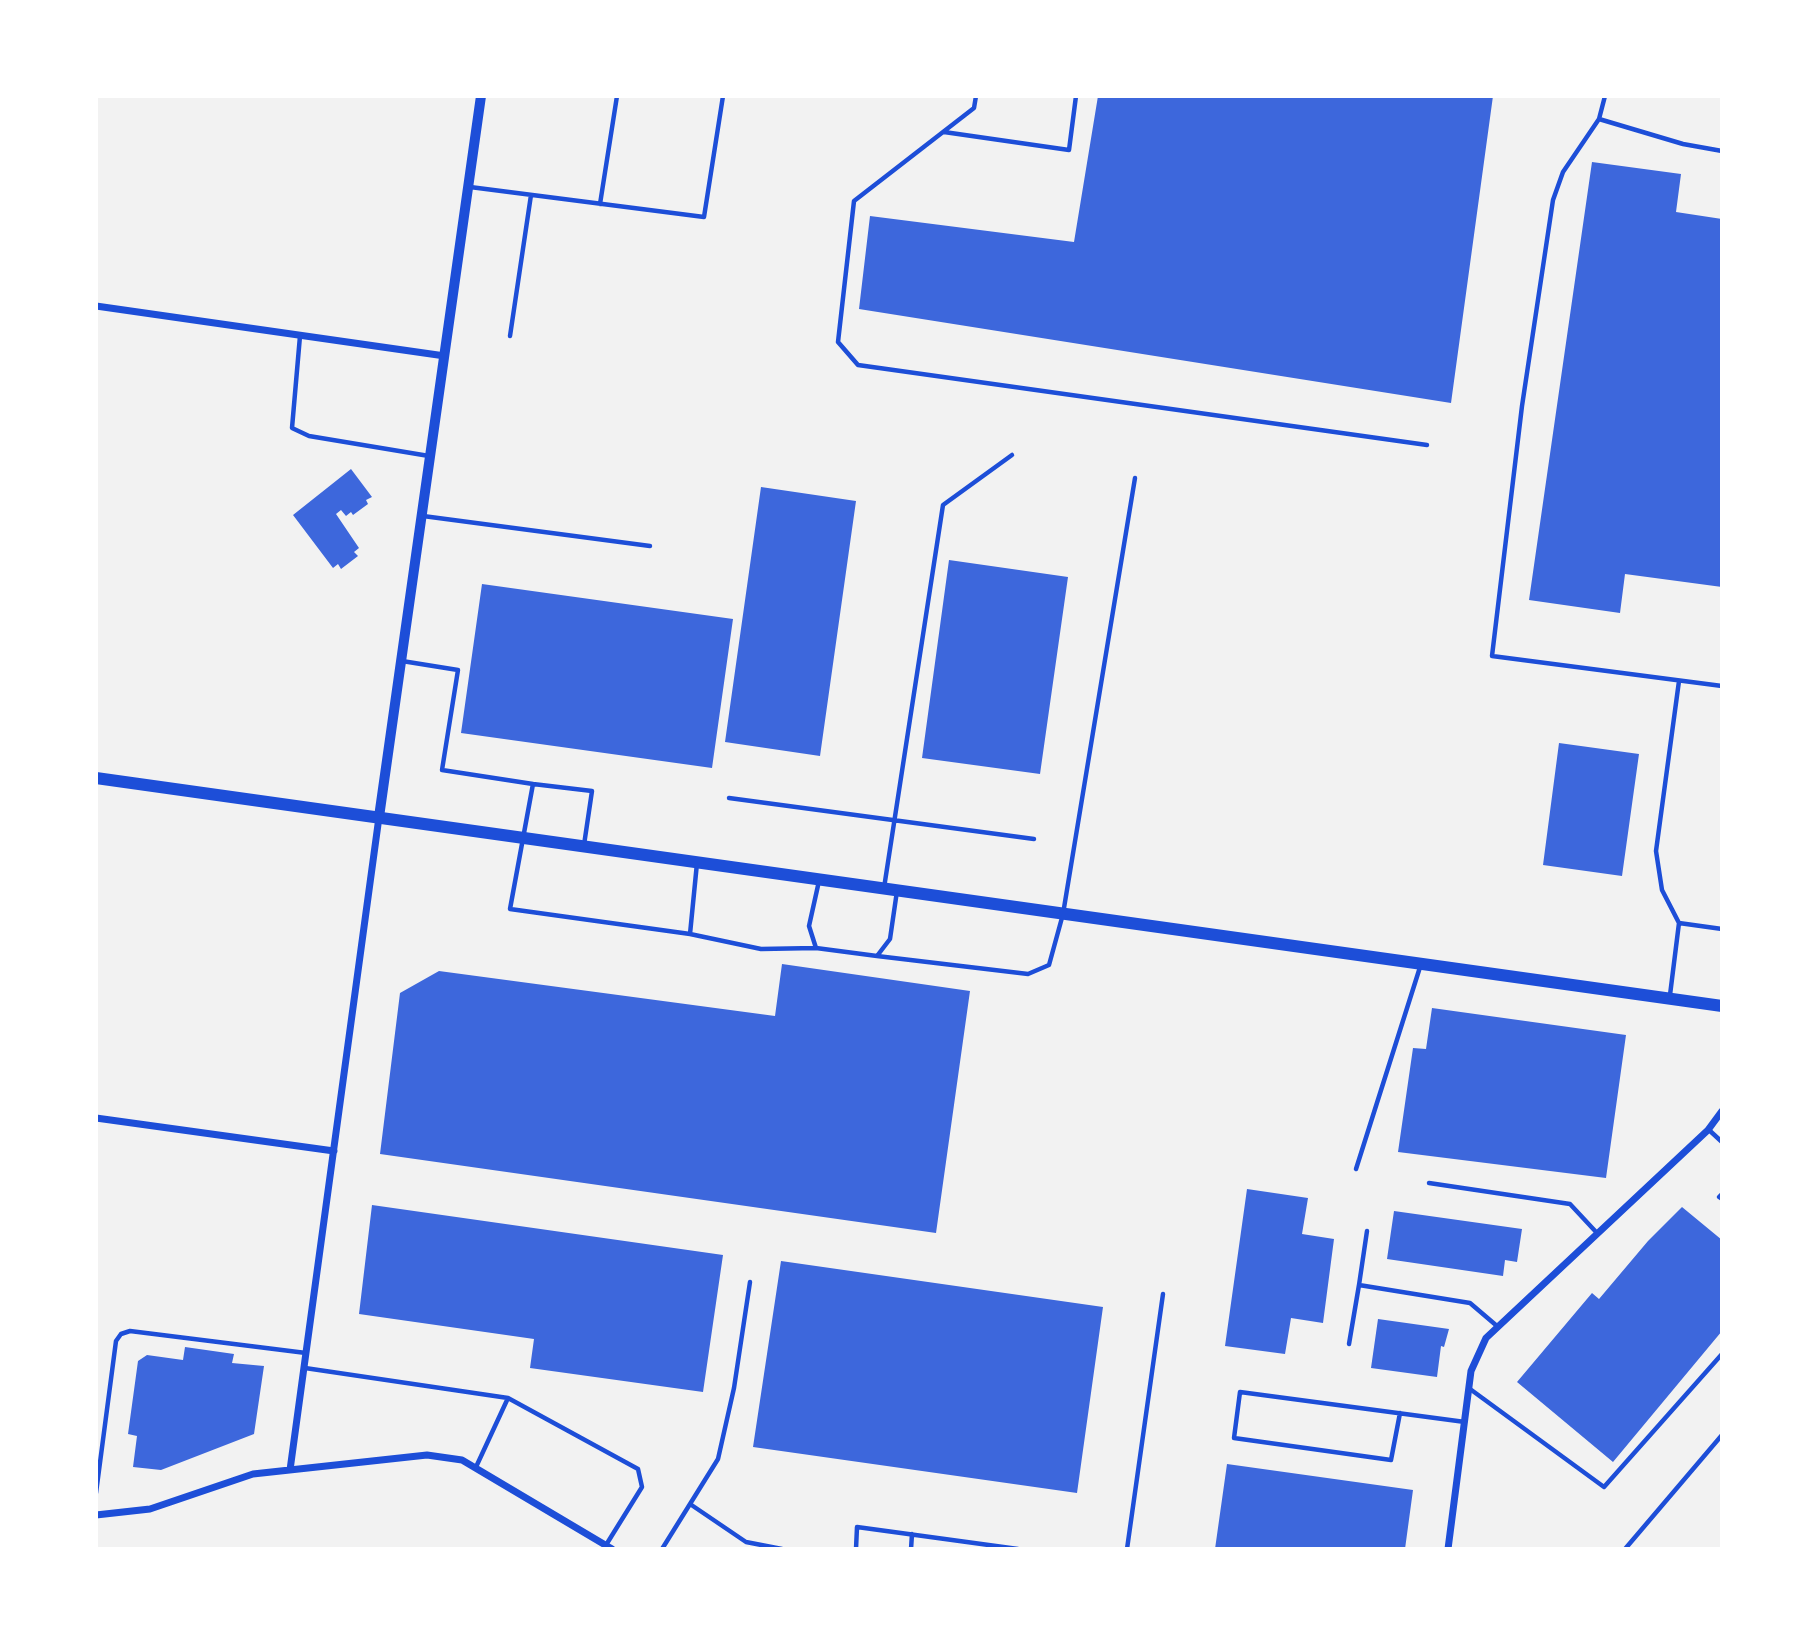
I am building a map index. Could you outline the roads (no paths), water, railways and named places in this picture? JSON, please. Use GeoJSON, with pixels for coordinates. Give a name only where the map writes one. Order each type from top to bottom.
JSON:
{"type":"FeatureCollection","features":[{"type":"Feature","properties":{"kind":"main road"},"geometry":{"type":"LineString","coordinates":[[96,778],[1722,1006]]}},
{"type":"Feature","properties":{"kind":"street"},"geometry":{"type":"LineString","coordinates":[[290,1470],[481,96]]}},
{"type":"Feature","properties":{"kind":"street"},"geometry":{"type":"LineString","coordinates":[[96,306],[445,356]]}},
{"type":"Feature","properties":{"kind":"street"},"geometry":{"type":"LineString","coordinates":[[1448,1549],[1476,1354],[1497,1326],[1708,1130],[1722,1111]]}},
{"type":"Feature","properties":{"kind":"street"},"geometry":{"type":"LineString","coordinates":[[96,1118],[334,1151]]}},
{"type":"Feature","properties":{"kind":"street"},"geometry":{"type":"LineString","coordinates":[[96,1515],[150,1509],[242,1477],[427,1455],[462,1460],[476,1467],[609,1547]]}},
{"type":"Feature","properties":{"kind":"lane"},"geometry":{"type":"LineString","coordinates":[[600,204],[617,96]]}},
{"type":"Feature","properties":{"kind":"lane"},"geometry":{"type":"LineString","coordinates":[[469,187],[704,218],[723,96]]}},
{"type":"Feature","properties":{"kind":"lane"},"geometry":{"type":"LineString","coordinates":[[976,96],[974,108],[854,201],[838,342],[858,365],[1427,446]]}},
{"type":"Feature","properties":{"kind":"lane"},"geometry":{"type":"LineString","coordinates":[[943,132],[1069,150],[1076,96]]}},
{"type":"Feature","properties":{"kind":"lane"},"geometry":{"type":"LineString","coordinates":[[1605,96],[1600,119],[1563,172],[1553,200],[1522,406],[1492,656],[1722,686]]}},
{"type":"Feature","properties":{"kind":"lane"},"geometry":{"type":"LineString","coordinates":[[1600,119],[1683,144],[1722,150]]}},
{"type":"Feature","properties":{"kind":"lane"},"geometry":{"type":"LineString","coordinates":[[510,336],[531,195]]}},
{"type":"Feature","properties":{"kind":"lane"},"geometry":{"type":"LineString","coordinates":[[300,336],[292,428],[309,436],[431,456]]}},
{"type":"Feature","properties":{"kind":"lane"},"geometry":{"type":"LineString","coordinates":[[877,957],[891,939],[895,819],[943,505],[1012,455]]}},
{"type":"Feature","properties":{"kind":"lane"},"geometry":{"type":"LineString","coordinates":[[533,784],[510,909],[690,934],[761,949],[816,948],[1028,974],[1049,965],[1063,914],[1135,478]]}},
{"type":"Feature","properties":{"kind":"lane"},"geometry":{"type":"LineString","coordinates":[[422,516],[650,545]]}},
{"type":"Feature","properties":{"kind":"lane"},"geometry":{"type":"LineString","coordinates":[[401,661],[458,670],[442,770],[592,791],[584,846]]}},
{"type":"Feature","properties":{"kind":"lane"},"geometry":{"type":"LineString","coordinates":[[1670,999],[1679,923],[1662,891],[1656,851],[1679,681]]}},
{"type":"Feature","properties":{"kind":"lane"},"geometry":{"type":"LineString","coordinates":[[729,798],[1034,839]]}},
{"type":"Feature","properties":{"kind":"lane"},"geometry":{"type":"LineString","coordinates":[[690,934],[697,862]]}},
{"type":"Feature","properties":{"kind":"lane"},"geometry":{"type":"LineString","coordinates":[[816,948],[809,926],[819,879]]}},
{"type":"Feature","properties":{"kind":"lane"},"geometry":{"type":"LineString","coordinates":[[1679,923],[1722,929]]}},
{"type":"Feature","properties":{"kind":"lane"},"geometry":{"type":"LineString","coordinates":[[1356,1168],[1421,964]]}},
{"type":"Feature","properties":{"kind":"lane"},"geometry":{"type":"LineString","coordinates":[[1708,1130],[1722,1142]]}},
{"type":"Feature","properties":{"kind":"lane"},"geometry":{"type":"LineString","coordinates":[[1429,1183],[1570,1205],[1597,1233]]}},
{"type":"Feature","properties":{"kind":"lane"},"geometry":{"type":"LineString","coordinates":[[1349,1345],[1367,1231]]}},
{"type":"Feature","properties":{"kind":"lane"},"geometry":{"type":"LineString","coordinates":[[662,1549],[718,1459],[734,1388],[750,1282]]}},
{"type":"Feature","properties":{"kind":"lane"},"geometry":{"type":"LineString","coordinates":[[1359,1285],[1470,1303],[1497,1326]]}},
{"type":"Feature","properties":{"kind":"lane"},"geometry":{"type":"LineString","coordinates":[[1127,1549],[1163,1294]]}},
{"type":"Feature","properties":{"kind":"lane"},"geometry":{"type":"LineString","coordinates":[[96,1493],[116,1341],[121,1334],[130,1331],[306,1353]]}},
{"type":"Feature","properties":{"kind":"lane"},"geometry":{"type":"LineString","coordinates":[[1470,1389],[1604,1487],[1722,1354]]}},
{"type":"Feature","properties":{"kind":"lane"},"geometry":{"type":"LineString","coordinates":[[304,1367],[508,1398],[638,1469],[642,1488],[609,1547]]}},
{"type":"Feature","properties":{"kind":"lane"},"geometry":{"type":"LineString","coordinates":[[1400,1413],[1391,1460],[1234,1438],[1240,1392],[1400,1413],[1466,1422]]}},
{"type":"Feature","properties":{"kind":"lane"},"geometry":{"type":"LineString","coordinates":[[476,1467],[508,1398]]}},
{"type":"Feature","properties":{"kind":"lane"},"geometry":{"type":"LineString","coordinates":[[1625,1549],[1722,1435]]}},
{"type":"Feature","properties":{"kind":"lane"},"geometry":{"type":"LineString","coordinates":[[690,1504],[746,1542],[782,1549]]}},
{"type":"Feature","properties":{"kind":"lane"},"geometry":{"type":"LineString","coordinates":[[856,1549],[857,1527],[1018,1549]]}},
{"type":"Feature","properties":{"kind":"lane"},"geometry":{"type":"LineString","coordinates":[[911,1549],[912,1534]]}}]}
